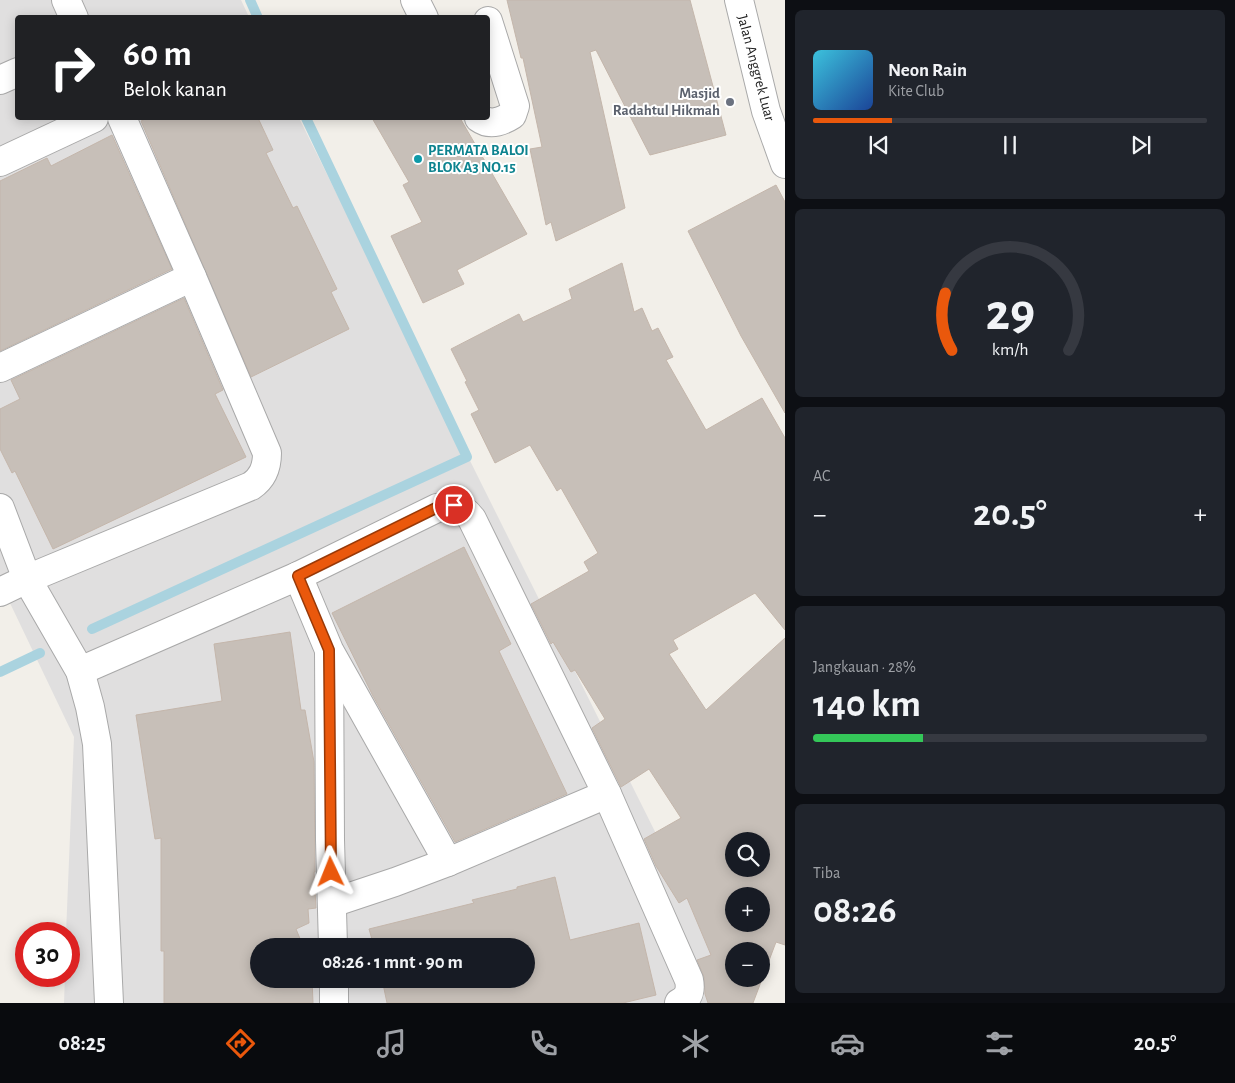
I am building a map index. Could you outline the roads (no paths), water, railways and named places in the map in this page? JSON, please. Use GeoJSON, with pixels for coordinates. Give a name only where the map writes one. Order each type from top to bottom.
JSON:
{"type":"FeatureCollection","features":[{"type":"Feature","properties":{"kind":"street"},"geometry":{"type":"LineString","coordinates":[[66,0],[73,15]]}},
{"type":"Feature","properties":{"kind":"street"},"geometry":{"type":"LineString","coordinates":[[414,0],[422,15]]}},
{"type":"Feature","properties":{"kind":"street"},"geometry":{"type":"LineString","coordinates":[[480,0],[486,15]]}},
{"type":"Feature","properties":{"kind":"street","name":"Jalan Anggrek Luar"},"geometry":{"type":"LineString","coordinates":[[739,0],[766,111],[785,164]]}},
{"type":"Feature","properties":{"kind":"street"},"geometry":{"type":"LineString","coordinates":[[483,120],[489,123],[501,121],[512,115],[515,106],[515,101],[490,28]]}},
{"type":"Feature","properties":{"kind":"street"},"geometry":{"type":"LineString","coordinates":[[0,80],[15,73]]}},
{"type":"Feature","properties":{"kind":"street"},"geometry":{"type":"LineString","coordinates":[[0,162],[90,120]]}},
{"type":"Feature","properties":{"kind":"street"},"geometry":{"type":"LineString","coordinates":[[0,592],[28,578],[251,486],[262,476],[267,460],[267,453],[123,120]]}},
{"type":"Feature","properties":{"kind":"street"},"geometry":{"type":"LineString","coordinates":[[0,368],[192,277]]}},
{"type":"Feature","properties":{"kind":"street"},"geometry":{"type":"LineString","coordinates":[[80,671],[298,576],[436,508],[454,505],[464,509],[472,518],[607,794],[689,980],[691,989],[688,996],[679,1003]]}},
{"type":"Feature","properties":{"kind":"street"},"geometry":{"type":"LineString","coordinates":[[0,508],[28,578],[80,671],[90,707],[97,744],[109,1003]]}},
{"type":"Feature","properties":{"kind":"street"},"geometry":{"type":"LineString","coordinates":[[298,576],[329,650],[448,862]]}},
{"type":"Feature","properties":{"kind":"street"},"geometry":{"type":"LineString","coordinates":[[329,650],[333,938]]}},
{"type":"Feature","properties":{"kind":"street"},"geometry":{"type":"LineString","coordinates":[[332,903],[448,862],[607,794]]}},
{"type":"Feature","properties":{"kind":"street"},"geometry":{"type":"LineString","coordinates":[[334,988],[334,1003]]}},
{"type":"Feature","properties":{"kind":"waterway"},"geometry":{"type":"LineString","coordinates":[[250,0],[257,15]]}},
{"type":"Feature","properties":{"kind":"waterway"},"geometry":{"type":"LineString","coordinates":[[92,629],[467,457],[307,120]]}},
{"type":"Feature","properties":{"kind":"waterway"},"geometry":{"type":"LineString","coordinates":[[0,672],[40,653]]}},
{"type":"Feature","properties":{"kind":"place","name":"Masjid Radahtul Hikmah"},"geometry":{"type":"Point","coordinates":[730,102]}},
{"type":"Feature","properties":{"kind":"place","name":"PERMATA BALOI BLOK A3 NO.15"},"geometry":{"type":"Point","coordinates":[418,159]}}]}
